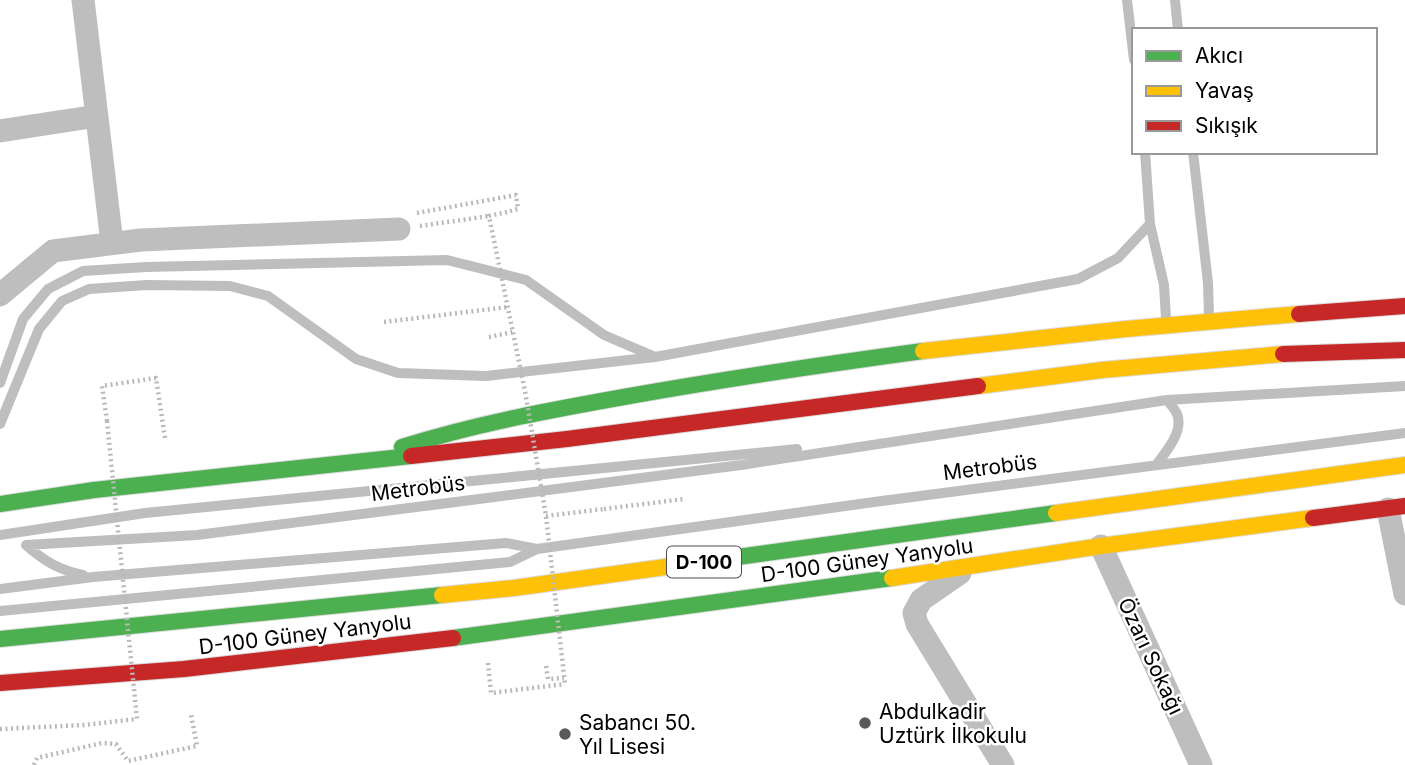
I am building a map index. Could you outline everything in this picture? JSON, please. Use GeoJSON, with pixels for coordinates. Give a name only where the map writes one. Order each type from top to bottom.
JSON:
{"type":"FeatureCollection","features":[{"type":"Feature","properties":{"kind":"main road"},"geometry":{"type":"LineString","coordinates":[[362,461],[439,434],[724,380],[1037,336],[1405,306]]}},
{"type":"Feature","properties":{"kind":"main road"},"geometry":{"type":"LineString","coordinates":[[0,504],[94,490],[567,439],[1102,369],[1282,354],[1405,350]]}},
{"type":"Feature","properties":{"kind":"main road","name":"D-100"},"geometry":{"type":"LineString","coordinates":[[0,639],[514,588],[1405,464]]}},
{"type":"Feature","properties":{"kind":"main road"},"geometry":{"type":"LineString","coordinates":[[0,487],[94,490]]}},
{"type":"Feature","properties":{"kind":"main road","name":"D-100 Güney Yanyolu"},"geometry":{"type":"LineString","coordinates":[[0,682],[184,669],[484,634],[1396,508]]}},
{"type":"Feature","properties":{"kind":"street"},"geometry":{"type":"LineString","coordinates":[[83,0],[112,243]]}},
{"type":"Feature","properties":{"kind":"street"},"geometry":{"type":"LineString","coordinates":[[0,131],[97,116]]}},
{"type":"Feature","properties":{"kind":"street"},"geometry":{"type":"LineString","coordinates":[[0,295],[53,251],[112,243],[399,229]]}},
{"type":"Feature","properties":{"kind":"street"},"geometry":{"type":"LineString","coordinates":[[1396,508],[1405,594]]}},
{"type":"Feature","properties":{"kind":"street","name":"Özarı Sokağı"},"geometry":{"type":"LineString","coordinates":[[1101,547],[1200,765]]}},
{"type":"Feature","properties":{"kind":"street"},"geometry":{"type":"LineString","coordinates":[[971,567],[921,600],[914,613],[917,624],[1003,765]]}},
{"type":"Feature","properties":{"kind":"lane"},"geometry":{"type":"LineString","coordinates":[[1127,0],[1132,43]]}},
{"type":"Feature","properties":{"kind":"lane"},"geometry":{"type":"LineString","coordinates":[[1175,0],[1178,28]]}},
{"type":"Feature","properties":{"kind":"lane"},"geometry":{"type":"LineString","coordinates":[[1144,154],[1150,224],[1164,285],[1166,324]]}},
{"type":"Feature","properties":{"kind":"lane"},"geometry":{"type":"LineString","coordinates":[[1192,154],[1208,283],[1209,320]]}},
{"type":"Feature","properties":{"kind":"lane"},"geometry":{"type":"LineString","coordinates":[[0,424],[38,328],[62,301],[89,289],[146,285],[230,286],[268,296],[356,359],[398,373],[486,376],[655,357],[1078,279],[1118,258],[1150,224]]}},
{"type":"Feature","properties":{"kind":"lane"},"geometry":{"type":"LineString","coordinates":[[0,383],[23,319],[48,289],[83,271],[146,267],[447,260],[526,280],[604,335],[655,357]]}},
{"type":"Feature","properties":{"kind":"lane","name":"Metrobüs"},"geometry":{"type":"LineString","coordinates":[[93,577],[61,570],[41,559],[26,545],[197,536],[741,465],[1167,400],[1405,386]]}},
{"type":"Feature","properties":{"kind":"lane"},"geometry":{"type":"LineString","coordinates":[[1156,465],[1170,446],[1178,427],[1177,414],[1167,400]]}},
{"type":"Feature","properties":{"kind":"lane","name":"Metrobüs"},"geometry":{"type":"LineString","coordinates":[[0,611],[510,562],[537,549],[1405,433]]}},
{"type":"Feature","properties":{"kind":"lane","name":"Metrobüs"},"geometry":{"type":"LineString","coordinates":[[0,535],[145,513],[888,441]]}},
{"type":"Feature","properties":{"kind":"lane","name":"Metrobüs"},"geometry":{"type":"LineString","coordinates":[[0,589],[93,577],[506,543],[537,549]]}},
{"type":"Feature","properties":{"kind":"path"},"geometry":{"type":"LineString","coordinates":[[516,195],[518,209],[489,216],[399,229],[398,216],[516,195]]}},
{"type":"Feature","properties":{"kind":"path"},"geometry":{"type":"LineString","coordinates":[[489,216],[526,391],[546,516],[564,681]]}},
{"type":"Feature","properties":{"kind":"path"},"geometry":{"type":"LineString","coordinates":[[384,322],[508,307]]}},
{"type":"Feature","properties":{"kind":"path"},"geometry":{"type":"LineString","coordinates":[[489,337],[513,332]]}},
{"type":"Feature","properties":{"kind":"path"},"geometry":{"type":"LineString","coordinates":[[0,729],[84,725],[137,719],[102,386],[156,378],[165,438]]}},
{"type":"Feature","properties":{"kind":"path"},"geometry":{"type":"LineString","coordinates":[[546,516],[684,499]]}},
{"type":"Feature","properties":{"kind":"path"},"geometry":{"type":"LineString","coordinates":[[603,500],[604,509]]}},
{"type":"Feature","properties":{"kind":"path"},"geometry":{"type":"LineString","coordinates":[[546,666],[548,679],[564,681]]}},
{"type":"Feature","properties":{"kind":"path"},"geometry":{"type":"LineString","coordinates":[[491,693],[564,681]]}},
{"type":"Feature","properties":{"kind":"path"},"geometry":{"type":"LineString","coordinates":[[34,765],[37,758],[102,743],[116,744],[128,761],[197,746],[191,715]]}},
{"type":"Feature","properties":{"kind":"traffic: fast"},"geometry":{"type":"LineString","coordinates":[[402,447],[488,424],[576,406],[743,377],[923,351]]}},
{"type":"Feature","properties":{"kind":"traffic: fast"},"geometry":{"type":"LineString","coordinates":[[0,504],[94,490],[411,456]]}},
{"type":"Feature","properties":{"kind":"traffic: fast"},"geometry":{"type":"LineString","coordinates":[[730,558],[1056,513]]}},
{"type":"Feature","properties":{"kind":"traffic: fast"},"geometry":{"type":"LineString","coordinates":[[453,638],[892,578]]}},
{"type":"Feature","properties":{"kind":"traffic: fast"},"geometry":{"type":"LineString","coordinates":[[0,639],[442,595]]}},
{"type":"Feature","properties":{"kind":"traffic: slow"},"geometry":{"type":"LineString","coordinates":[[923,351],[1299,314]]}},
{"type":"Feature","properties":{"kind":"traffic: slow"},"geometry":{"type":"LineString","coordinates":[[978,386],[1102,370],[1283,354]]}},
{"type":"Feature","properties":{"kind":"traffic: slow"},"geometry":{"type":"LineString","coordinates":[[1056,513],[1405,465]]}},
{"type":"Feature","properties":{"kind":"traffic: slow"},"geometry":{"type":"LineString","coordinates":[[892,578],[1101,546],[1313,518]]}},
{"type":"Feature","properties":{"kind":"traffic: slow"},"geometry":{"type":"LineString","coordinates":[[442,595],[514,588],[730,558]]}},
{"type":"Feature","properties":{"kind":"traffic: jam"},"geometry":{"type":"LineString","coordinates":[[1299,314],[1405,306]]}},
{"type":"Feature","properties":{"kind":"traffic: jam"},"geometry":{"type":"LineString","coordinates":[[1283,354],[1405,350]]}},
{"type":"Feature","properties":{"kind":"traffic: jam"},"geometry":{"type":"LineString","coordinates":[[411,456],[567,439],[978,386]]}},
{"type":"Feature","properties":{"kind":"traffic: jam"},"geometry":{"type":"LineString","coordinates":[[1313,518],[1405,506]]}},
{"type":"Feature","properties":{"kind":"traffic: jam"},"geometry":{"type":"LineString","coordinates":[[0,683],[184,669],[453,638]]}},
{"type":"Feature","properties":{"kind":"place","name":"Abdulkadir Uztürk İlkokulu"},"geometry":{"type":"Point","coordinates":[865,723]}},
{"type":"Feature","properties":{"kind":"place","name":"Sabancı 50. Yıl Lisesi"},"geometry":{"type":"Point","coordinates":[565,734]}}]}
